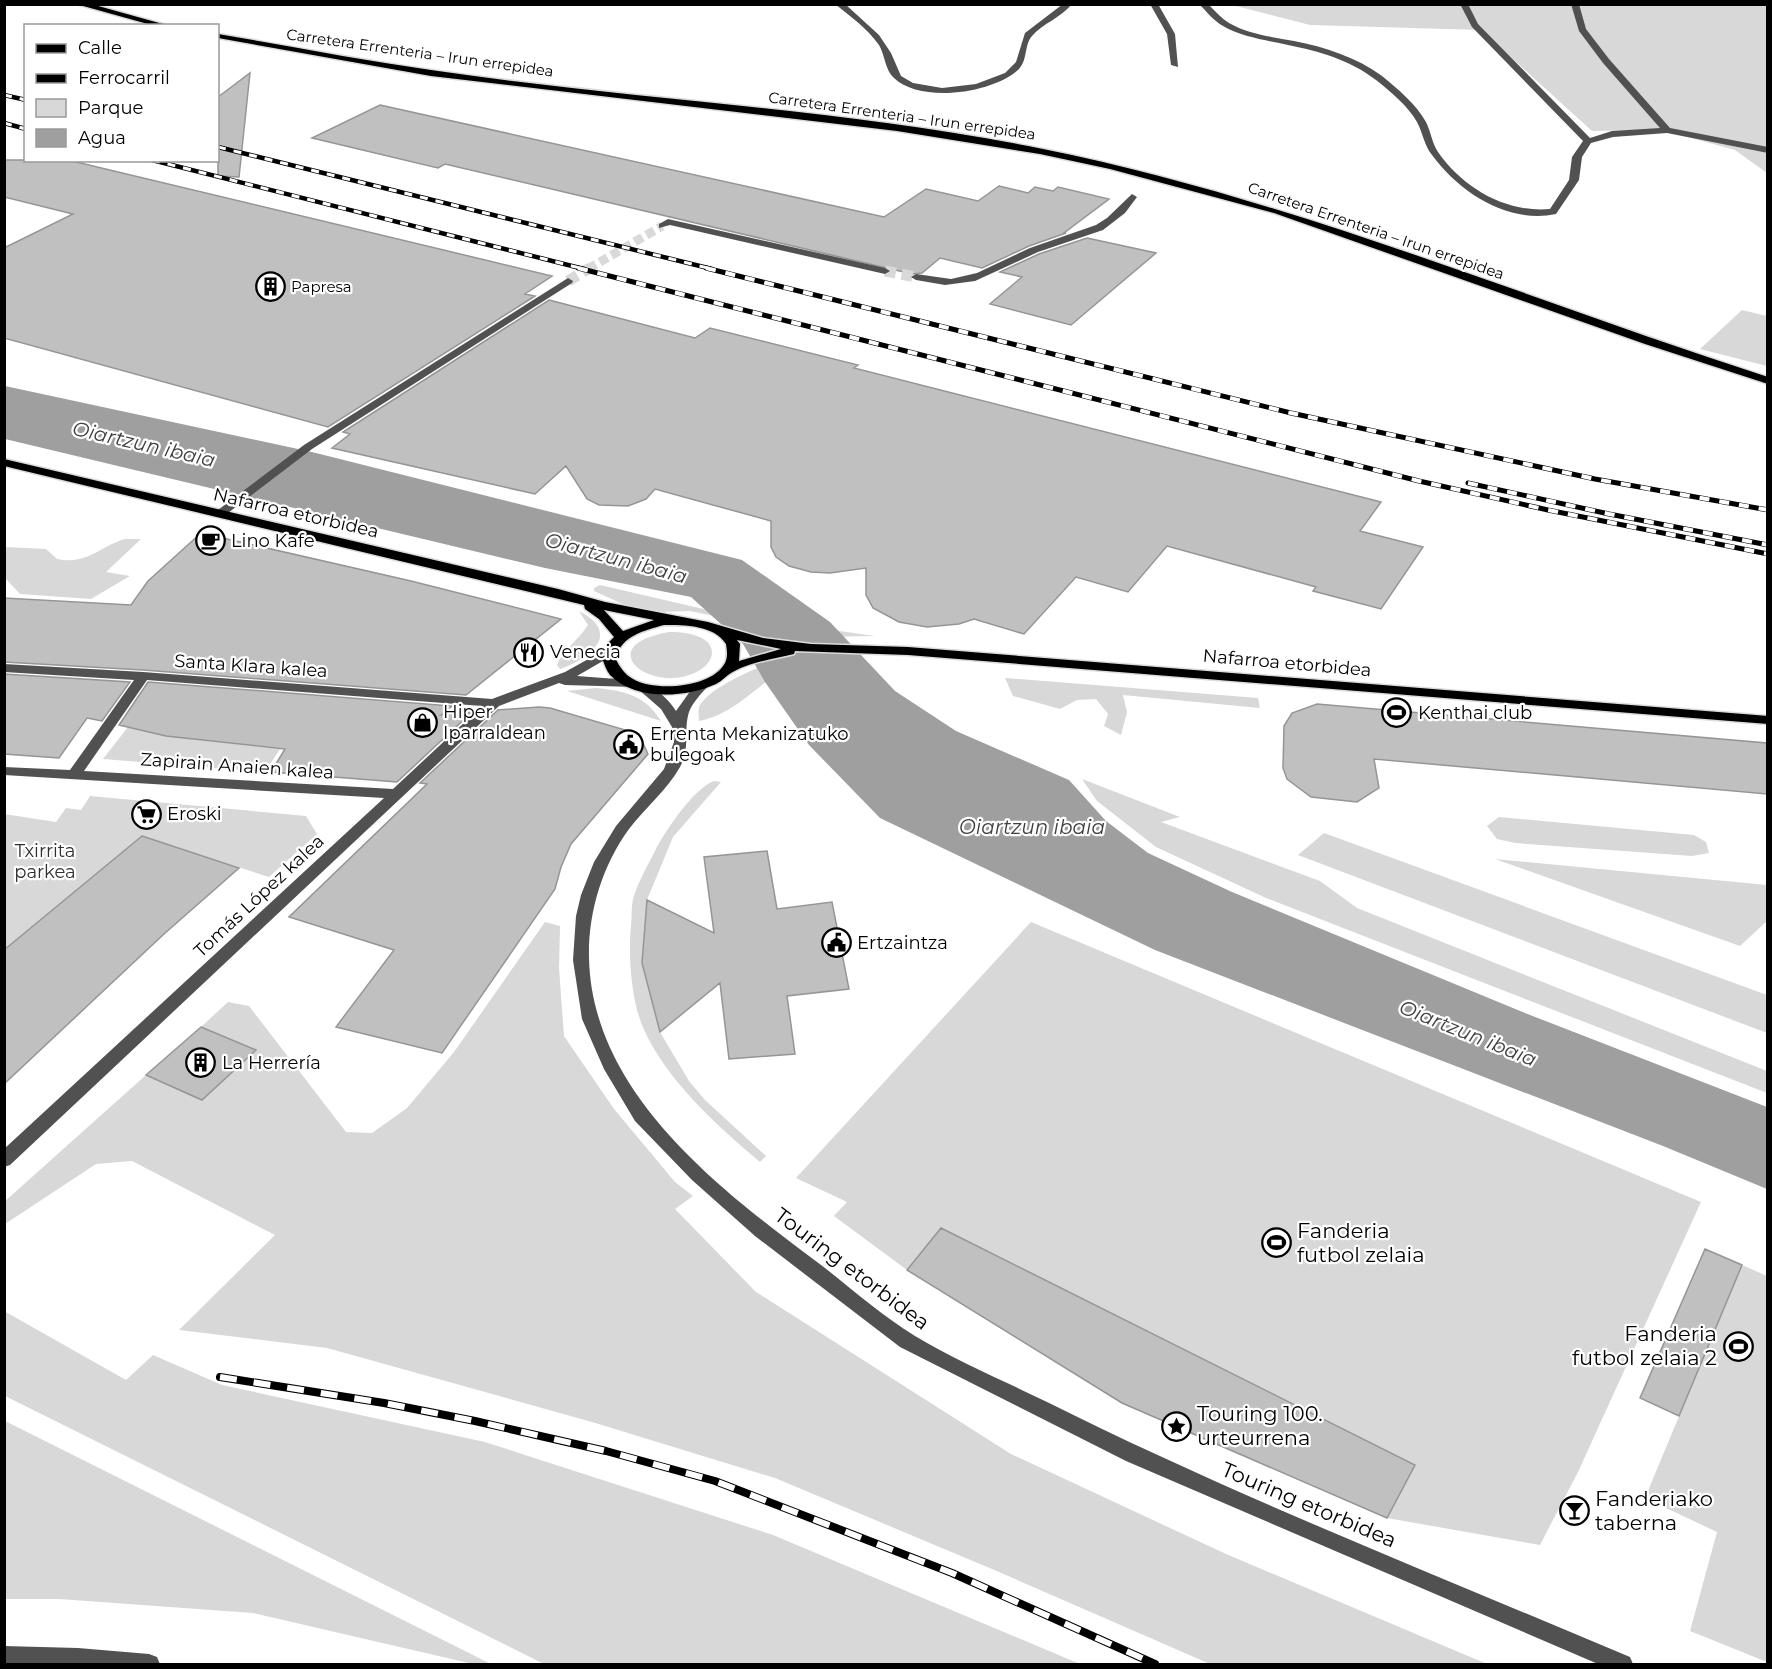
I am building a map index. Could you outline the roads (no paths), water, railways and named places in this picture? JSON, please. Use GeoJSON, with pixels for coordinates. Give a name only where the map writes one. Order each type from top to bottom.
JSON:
{"type":"FeatureCollection","features":[{"type":"Feature","properties":{"kind":"main road"},"geometry":{"type":"LineString","coordinates":[[80,4],[158,24]]}},
{"type":"Feature","properties":{"kind":"main road","name":"Carretera Errenteria – Irun errepidea"},"geometry":{"type":"LineString","coordinates":[[219,36],[431,73],[897,128],[1030,149],[1112,167],[1277,211],[1767,381]]}},
{"type":"Feature","properties":{"kind":"main road","name":"Nafarroa etorbidea"},"geometry":{"type":"LineString","coordinates":[[4,462],[580,600],[676,620]]}},
{"type":"Feature","properties":{"kind":"main road","name":"Nafarroa etorbidea"},"geometry":{"type":"LineString","coordinates":[[580,600],[604,616],[621,637]]}},
{"type":"Feature","properties":{"kind":"main road"},"geometry":{"type":"LineString","coordinates":[[676,620],[697,622],[715,628],[732,643],[735,652],[727,670],[701,686],[673,691],[645,689],[630,684],[609,666],[610,651],[621,637],[651,623],[676,620]]}},
{"type":"Feature","properties":{"kind":"main road","name":"Nafarroa etorbidea"},"geometry":{"type":"LineString","coordinates":[[715,628],[757,642],[804,649],[908,651],[1767,720]]}},
{"type":"Feature","properties":{"kind":"main road","name":"Nafarroa etorbidea"},"geometry":{"type":"LineString","coordinates":[[727,670],[763,657],[804,649]]}},
{"type":"Feature","properties":{"kind":"street"},"geometry":{"type":"LineString","coordinates":[[839,4],[860,20],[885,48],[892,72],[899,78],[909,83],[951,91],[984,86],[1013,70],[1019,64],[1028,35],[1059,15],[1068,4]]}},
{"type":"Feature","properties":{"kind":"street"},"geometry":{"type":"LineString","coordinates":[[1154,4],[1171,34],[1175,65]]}},
{"type":"Feature","properties":{"kind":"street"},"geometry":{"type":"LineString","coordinates":[[1203,4],[1215,19],[1232,28],[1326,51],[1374,75],[1421,122],[1435,155],[1450,171],[1478,194],[1508,210],[1523,214],[1553,212],[1574,180],[1577,157],[1588,141],[1612,134],[1667,129],[1767,150]]}},
{"type":"Feature","properties":{"kind":"street"},"geometry":{"type":"LineString","coordinates":[[1464,4],[1475,25],[1588,141]]}},
{"type":"Feature","properties":{"kind":"street"},"geometry":{"type":"LineString","coordinates":[[1575,4],[1582,29],[1606,61],[1667,129]]}},
{"type":"Feature","properties":{"kind":"street"},"geometry":{"type":"LineString","coordinates":[[916,277],[939,282],[960,281],[982,275],[1035,249],[1095,231],[1122,211],[1132,197]]}},
{"type":"Feature","properties":{"kind":"street"},"geometry":{"type":"LineString","coordinates":[[662,226],[669,222],[885,271]]}},
{"type":"Feature","properties":{"kind":"street"},"geometry":{"type":"LineString","coordinates":[[220,513],[308,447],[568,281]]}},
{"type":"Feature","properties":{"kind":"street","name":"Tomás López kalea"},"geometry":{"type":"LineString","coordinates":[[4,1160],[494,703],[586,668],[610,651]]}},
{"type":"Feature","properties":{"kind":"street","name":"Santa Klara kalea"},"geometry":{"type":"LineString","coordinates":[[4,668],[142,676],[494,703]]}},
{"type":"Feature","properties":{"kind":"street"},"geometry":{"type":"LineString","coordinates":[[74,775],[142,676]]}},
{"type":"Feature","properties":{"kind":"street","name":"Tomás López kalea"},"geometry":{"type":"LineString","coordinates":[[553,682],[592,680],[630,684]]}},
{"type":"Feature","properties":{"kind":"street","name":"Touring etorbidea"},"geometry":{"type":"LineString","coordinates":[[701,686],[685,705],[679,727],[681,742],[673,766],[621,829],[602,862],[589,895],[584,916],[581,960],[590,1019],[613,1069],[641,1116],[698,1175],[762,1231],[907,1341],[1133,1455],[1622,1665]]}},
{"type":"Feature","properties":{"kind":"street"},"geometry":{"type":"LineString","coordinates":[[645,689],[666,706],[679,727]]}},
{"type":"Feature","properties":{"kind":"street","name":"Zapirain Anaien kalea"},"geometry":{"type":"LineString","coordinates":[[4,771],[397,794]]}},
{"type":"Feature","properties":{"kind":"street"},"geometry":{"type":"LineString","coordinates":[[4,1656],[78,1658],[149,1665]]}},
{"type":"Feature","properties":{"kind":"water","name":"Oiartzun ibaia"},"geometry":{"type":"Polygon","coordinates":[[[5,386],[312,452],[742,560],[830,622],[895,691],[956,731],[1069,780],[1106,821],[1148,853],[1232,892],[1525,1013],[1767,1107],[1767,1189],[1663,1146],[1155,950],[880,818],[809,745],[765,682],[743,644],[691,597],[545,568],[5,439],[5,386]]]}},
{"type":"Feature","properties":{"kind":"tunnel"},"geometry":{"type":"LineString","coordinates":[[588,269],[662,226]]}},
{"type":"Feature","properties":{"kind":"tunnel"},"geometry":{"type":"LineString","coordinates":[[568,281],[590,268]]}},
{"type":"Feature","properties":{"kind":"tunnel"},"geometry":{"type":"LineString","coordinates":[[885,271],[916,277]]}},
{"type":"Feature","properties":{"kind":"railway"},"geometry":{"type":"LineString","coordinates":[[4,95],[24,100]]}},
{"type":"Feature","properties":{"kind":"railway"},"geometry":{"type":"LineString","coordinates":[[4,123],[24,128]]}},
{"type":"Feature","properties":{"kind":"railway"},"geometry":{"type":"LineString","coordinates":[[219,147],[712,269]]}},
{"type":"Feature","properties":{"kind":"railway"},"geometry":{"type":"LineString","coordinates":[[160,162],[584,269]]}},
{"type":"Feature","properties":{"kind":"railway"},"geometry":{"type":"LineString","coordinates":[[578,268],[1419,481],[1548,510],[1768,554]]}},
{"type":"Feature","properties":{"kind":"railway"},"geometry":{"type":"LineString","coordinates":[[706,268],[1291,413],[1595,479],[1768,510]]}},
{"type":"Feature","properties":{"kind":"railway"},"geometry":{"type":"LineString","coordinates":[[1468,483],[1609,514],[1768,545]]}},
{"type":"Feature","properties":{"kind":"railway"},"geometry":{"type":"LineString","coordinates":[[220,1377],[384,1403],[475,1421],[606,1451],[715,1481],[952,1573],[1155,1664]]}},
{"type":"Feature","properties":{"kind":"place","name":"Papresa"},"geometry":{"type":"Point","coordinates":[270,287]}},
{"type":"Feature","properties":{"kind":"place","name":"Lino Kafe"},"geometry":{"type":"Point","coordinates":[210,541]}},
{"type":"Feature","properties":{"kind":"place","name":"Venecia"},"geometry":{"type":"Point","coordinates":[529,652]}},
{"type":"Feature","properties":{"kind":"place","name":"Kenthai club"},"geometry":{"type":"Point","coordinates":[1397,713]}},
{"type":"Feature","properties":{"kind":"place","name":"Hiper Iparraldean"},"geometry":{"type":"Point","coordinates":[422,722]}},
{"type":"Feature","properties":{"kind":"place","name":"Errenta Mekanizatuko bulegoak"},"geometry":{"type":"Point","coordinates":[629,744]}},
{"type":"Feature","properties":{"kind":"place","name":"Eroski"},"geometry":{"type":"Point","coordinates":[146,814]}},
{"type":"Feature","properties":{"kind":"place","name":"Ertzaintza"},"geometry":{"type":"Point","coordinates":[836,943]}},
{"type":"Feature","properties":{"kind":"place","name":"La Herrería"},"geometry":{"type":"Point","coordinates":[201,1063]}},
{"type":"Feature","properties":{"kind":"place","name":"Fanderia futbol zelaia"},"geometry":{"type":"Point","coordinates":[1276,1243]}},
{"type":"Feature","properties":{"kind":"place","name":"Fanderia futbol zelaia 2"},"geometry":{"type":"Point","coordinates":[1738,1346]}},
{"type":"Feature","properties":{"kind":"place","name":"Touring 100. urteurrena"},"geometry":{"type":"Point","coordinates":[1176,1426]}},
{"type":"Feature","properties":{"kind":"place","name":"Fanderiako taberna"},"geometry":{"type":"Point","coordinates":[1574,1511]}},
{"type":"Feature","properties":{"kind":"park label","name":"Txirrita parkea"},"geometry":{"type":"Point","coordinates":[45,861]}}]}
